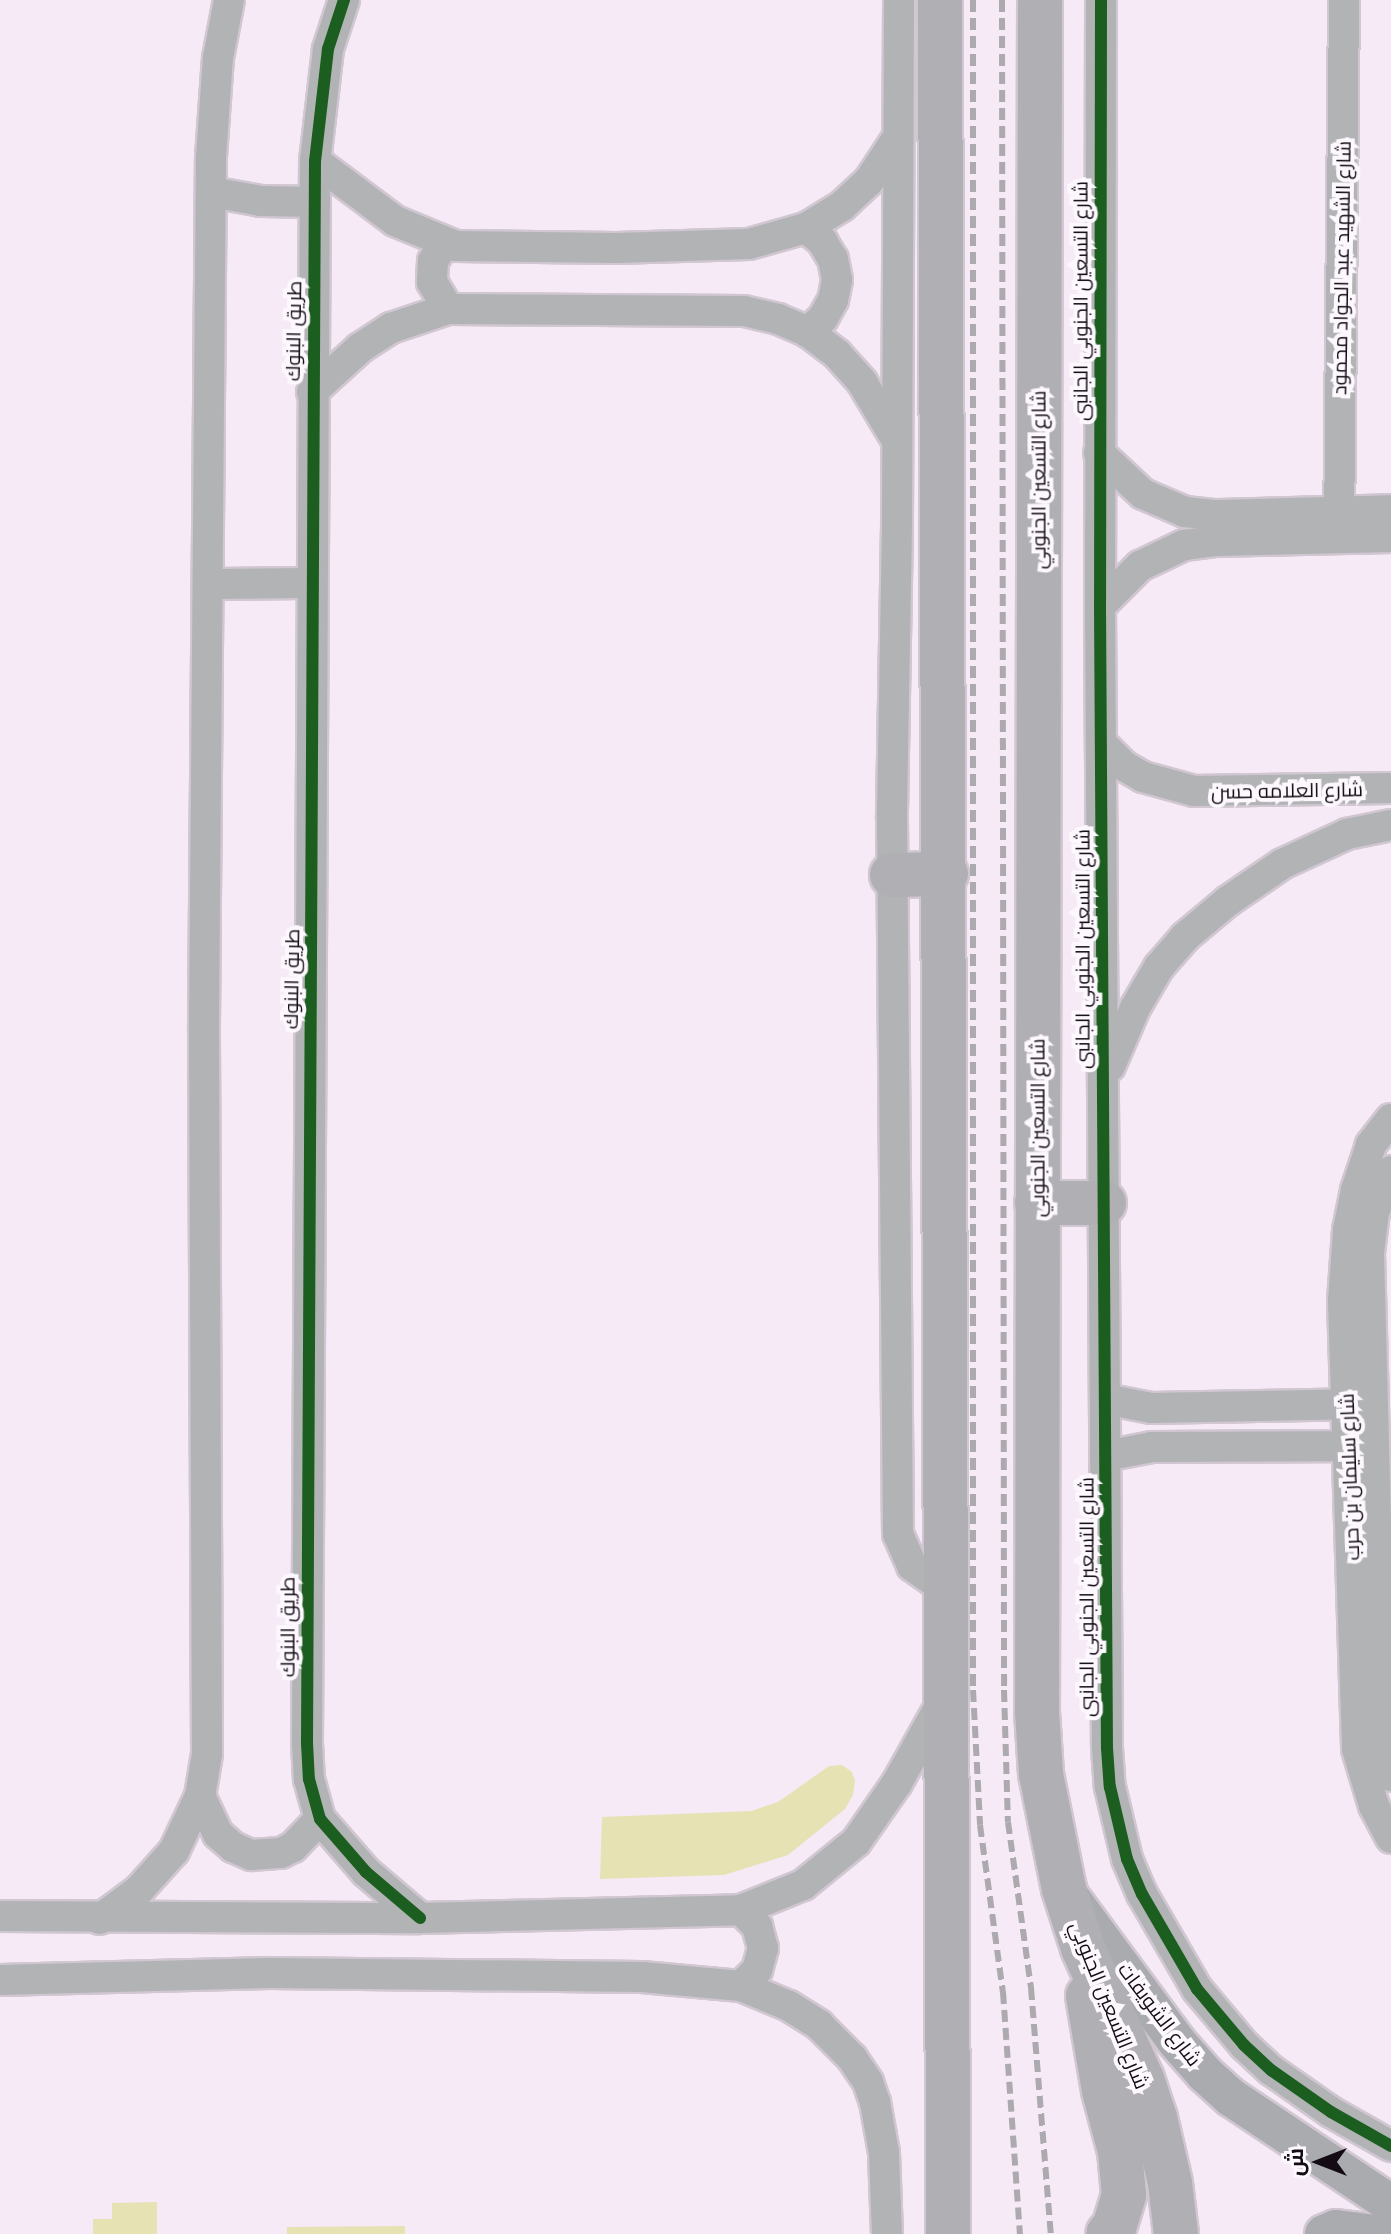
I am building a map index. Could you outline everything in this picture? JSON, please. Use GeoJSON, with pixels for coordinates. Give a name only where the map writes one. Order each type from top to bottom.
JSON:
{"type":"FeatureCollection","features":[{"type":"Feature","properties":{"kind":"highway"},"geometry":{"type":"LineString","coordinates":[[940,0],[946,874],[947,2215],[980,2234]]}},
{"type":"Feature","properties":{"kind":"highway","name":"شارع التسعين الجنوبي"},"geometry":{"type":"LineString","coordinates":[[1040,0],[1037,1712],[1041,1774],[1064,1889],[1083,1948],[1142,2079],[1155,2118],[1170,2183],[1176,2234]]}},
{"type":"Feature","properties":{"kind":"highway"},"geometry":{"type":"LineString","coordinates":[[892,875],[946,874]]}},
{"type":"Feature","properties":{"kind":"highway"},"geometry":{"type":"LineString","coordinates":[[1037,1203],[1104,1203]]}},
{"type":"Feature","properties":{"kind":"highway"},"geometry":{"type":"LineString","coordinates":[[1083,1948],[1095,2044],[1120,2151],[1124,2195],[1114,2228],[1108,2234]]}},
{"type":"Feature","properties":{"kind":"main road","name":"شارع الشويفات"},"geometry":{"type":"LineString","coordinates":[[1064,1889],[1176,2041],[1205,2074],[1232,2098],[1391,2204]]}},
{"type":"Feature","properties":{"kind":"main road"},"geometry":{"type":"LineString","coordinates":[[1324,2234],[1352,2229],[1377,2234]]}},
{"type":"Feature","properties":{"kind":"street"},"geometry":{"type":"LineString","coordinates":[[100,1919],[158,1872],[187,1829],[200,1796],[209,1712],[204,1024],[211,192],[213,105],[229,0]]}},
{"type":"Feature","properties":{"kind":"street","name":"طريق البنوك"},"geometry":{"type":"LineString","coordinates":[[344,0],[328,49],[315,161],[307,1743],[309,1779],[320,1819],[366,1872],[420,1918]]}},
{"type":"Feature","properties":{"kind":"street"},"geometry":{"type":"LineString","coordinates":[[899,0],[892,875],[898,1534],[912,1566],[945,1589]]}},
{"type":"Feature","properties":{"kind":"street","name":"شارع التسعين الجنوبي الجانبى"},"geometry":{"type":"LineString","coordinates":[[1101,0],[1099,453],[1109,1774],[1117,1823],[1142,1894],[1197,1989],[1244,2045],[1300,2092],[1391,2146]]}},
{"type":"Feature","properties":{"kind":"street","name":"شارع الشهيد عبد الجواد محمود"},"geometry":{"type":"LineString","coordinates":[[1339,524],[1344,0]]}},
{"type":"Feature","properties":{"kind":"street"},"geometry":{"type":"LineString","coordinates":[[315,161],[395,221],[444,243],[616,248],[749,244],[806,228],[842,206],[869,181],[899,135]]}},
{"type":"Feature","properties":{"kind":"street"},"geometry":{"type":"LineString","coordinates":[[211,192],[261,201],[315,202]]}},
{"type":"Feature","properties":{"kind":"street"},"geometry":{"type":"LineString","coordinates":[[806,228],[828,250],[837,280],[828,309],[808,332]]}},
{"type":"Feature","properties":{"kind":"street"},"geometry":{"type":"LineString","coordinates":[[444,243],[433,261],[432,282],[448,309]]}},
{"type":"Feature","properties":{"kind":"street"},"geometry":{"type":"LineString","coordinates":[[312,392],[360,348],[391,328],[448,309],[744,311],[778,319],[808,332],[837,354],[862,382],[896,439]]}},
{"type":"Feature","properties":{"kind":"street"},"geometry":{"type":"LineString","coordinates":[[1099,453],[1143,494],[1185,512],[1339,524],[1391,537]]}},
{"type":"Feature","properties":{"kind":"street"},"geometry":{"type":"LineString","coordinates":[[1100,606],[1140,566],[1184,545],[1339,524],[1391,510]]}},
{"type":"Feature","properties":{"kind":"street"},"geometry":{"type":"LineString","coordinates":[[210,584],[312,583]]}},
{"type":"Feature","properties":{"kind":"street","name":"شارع العلامه حسن"},"geometry":{"type":"LineString","coordinates":[[1101,743],[1124,766],[1143,777],[1194,791],[1391,788]]}},
{"type":"Feature","properties":{"kind":"street","name":"شارع العلامه حسن"},"geometry":{"type":"LineString","coordinates":[[1103,1107],[1111,1062],[1121,1036],[1159,967],[1185,937],[1228,901],[1282,864],[1347,834],[1391,825]]}},
{"type":"Feature","properties":{"kind":"street","name":"شارع سليمان بن حرب"},"geometry":{"type":"LineString","coordinates":[[1360,1404],[1343,1301],[1348,1230],[1356,1190],[1371,1145],[1391,1119]]}},
{"type":"Feature","properties":{"kind":"street","name":"شارع سليمان بن حرب"},"geometry":{"type":"LineString","coordinates":[[1391,1171],[1374,1212],[1360,1404],[1357,1749],[1374,1806],[1391,1838]]}},
{"type":"Feature","properties":{"kind":"street"},"geometry":{"type":"LineString","coordinates":[[1105,1399],[1160,1408],[1360,1404]]}},
{"type":"Feature","properties":{"kind":"street"},"geometry":{"type":"LineString","coordinates":[[1105,1456],[1152,1447],[1360,1446]]}},
{"type":"Feature","properties":{"kind":"street","name":"شارع سليمان بن حرب"},"geometry":{"type":"LineString","coordinates":[[1360,1446],[1381,1725],[1391,1776]]}},
{"type":"Feature","properties":{"kind":"street"},"geometry":{"type":"LineString","coordinates":[[0,1916],[100,1919],[420,1918],[741,1910],[803,1885],[856,1842],[897,1783],[945,1697]]}},
{"type":"Feature","properties":{"kind":"street"},"geometry":{"type":"LineString","coordinates":[[200,1796],[218,1834],[233,1847],[251,1855],[281,1853],[293,1847],[320,1819]]}},
{"type":"Feature","properties":{"kind":"street"},"geometry":{"type":"LineString","coordinates":[[741,1910],[757,1926],[763,1948],[757,1970],[741,1986]]}},
{"type":"Feature","properties":{"kind":"street"},"geometry":{"type":"LineString","coordinates":[[0,1980],[269,1973],[642,1977],[741,1986],[789,2006],[819,2025],[852,2058],[868,2082],[883,2139],[887,2234]]}},
{"type":"Feature","properties":{"kind":"shaded area"},"geometry":{"type":"Polygon","coordinates":[[[842,1765],[852,1772],[855,1781],[853,1795],[845,1809],[788,1855],[724,1875],[600,1879],[602,1817],[751,1811],[778,1802],[829,1766],[842,1765]]]}},
{"type":"Feature","properties":{"kind":"shaded area"},"geometry":{"type":"Polygon","coordinates":[[[157,2202],[157,2234],[93,2234],[93,2219],[112,2219],[112,2203],[157,2202]]]}},
{"type":"Feature","properties":{"kind":"shaded area"},"geometry":{"type":"Polygon","coordinates":[[[405,2226],[405,2234],[287,2234],[287,2227],[405,2226]]]}},
{"type":"Feature","properties":{"kind":"railway"},"geometry":{"type":"LineString","coordinates":[[973,0],[973,1690],[980,1825],[1003,1992],[1020,2234]]}},
{"type":"Feature","properties":{"kind":"railway"},"geometry":{"type":"LineString","coordinates":[[1002,0],[1004,1690],[1008,1822],[1031,1988],[1051,2234]]}},
{"type":"Feature","properties":{"kind":"cycle path"},"geometry":{"type":"LineString","coordinates":[[344,0],[328,49],[315,161],[307,1743],[309,1779],[320,1819],[366,1872],[420,1918]]}},
{"type":"Feature","properties":{"kind":"cycle path"},"geometry":{"type":"LineString","coordinates":[[1101,0],[1100,606],[1107,1748],[1110,1787],[1127,1859],[1142,1894],[1197,1989],[1244,2045],[1271,2070],[1331,2112],[1391,2146]]}}]}
